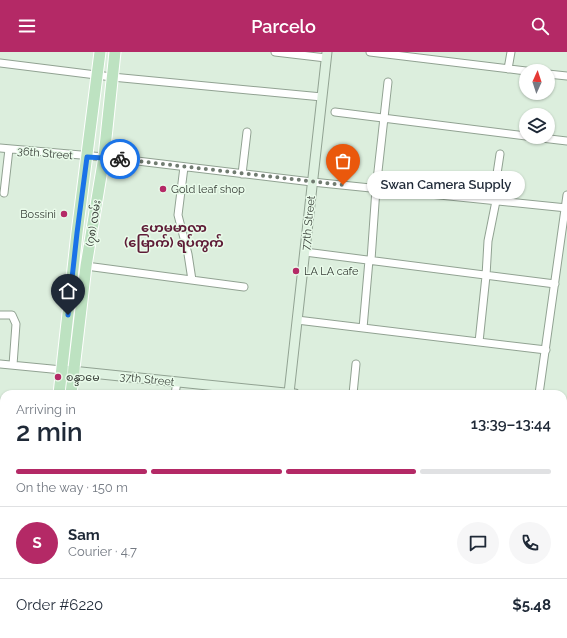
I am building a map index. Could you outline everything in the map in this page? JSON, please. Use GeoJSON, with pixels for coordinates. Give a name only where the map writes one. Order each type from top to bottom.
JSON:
{"type":"FeatureCollection","features":[{"type":"Feature","properties":{"kind":"main road","name":"(၇၈) လမ်း"},"geometry":{"type":"LineString","coordinates":[[70,390],[68,370],[77,233],[100,52]]}},
{"type":"Feature","properties":{"kind":"main road","name":"(၇၈) လမ်း"},"geometry":{"type":"LineString","coordinates":[[60,390],[68,370],[104,157],[115,52]]}},
{"type":"Feature","properties":{"kind":"street"},"geometry":{"type":"LineString","coordinates":[[275,52],[326,55]]}},
{"type":"Feature","properties":{"kind":"street"},"geometry":{"type":"LineString","coordinates":[[370,52],[519,70]]}},
{"type":"Feature","properties":{"kind":"street"},"geometry":{"type":"LineString","coordinates":[[508,69],[510,52]]}},
{"type":"Feature","properties":{"kind":"street","name":"77th Street"},"geometry":{"type":"LineString","coordinates":[[291,390],[297,320],[326,55]]}},
{"type":"Feature","properties":{"kind":"street"},"geometry":{"type":"LineString","coordinates":[[0,63],[112,77],[322,97]]}},
{"type":"Feature","properties":{"kind":"street"},"geometry":{"type":"LineString","coordinates":[[555,75],[567,76]]}},
{"type":"Feature","properties":{"kind":"street"},"geometry":{"type":"LineString","coordinates":[[363,328],[388,82]]}},
{"type":"Feature","properties":{"kind":"street"},"geometry":{"type":"LineString","coordinates":[[335,112],[519,135]]}},
{"type":"Feature","properties":{"kind":"street"},"geometry":{"type":"LineString","coordinates":[[242,174],[247,132]]}},
{"type":"Feature","properties":{"kind":"street"},"geometry":{"type":"LineString","coordinates":[[555,140],[567,141]]}},
{"type":"Feature","properties":{"kind":"street","name":"36th Street"},"geometry":{"type":"LineString","coordinates":[[0,148],[87,157],[104,157],[312,182],[566,208]]}},
{"type":"Feature","properties":{"kind":"street"},"geometry":{"type":"LineString","coordinates":[[4,192],[9,149]]}},
{"type":"Feature","properties":{"kind":"street"},"geometry":{"type":"LineString","coordinates":[[479,342],[489,236],[492,226],[500,154]]}},
{"type":"Feature","properties":{"kind":"street"},"geometry":{"type":"LineString","coordinates":[[184,167],[178,215],[188,254],[192,280]]}},
{"type":"Feature","properties":{"kind":"street"},"geometry":{"type":"LineString","coordinates":[[540,390],[567,194]]}},
{"type":"Feature","properties":{"kind":"street"},"geometry":{"type":"LineString","coordinates":[[305,252],[555,284]]}},
{"type":"Feature","properties":{"kind":"street"},"geometry":{"type":"LineString","coordinates":[[86,266],[244,287]]}},
{"type":"Feature","properties":{"kind":"street"},"geometry":{"type":"LineString","coordinates":[[0,315],[12,315],[16,324],[14,365]]}},
{"type":"Feature","properties":{"kind":"street"},"geometry":{"type":"LineString","coordinates":[[297,320],[546,350]]}},
{"type":"Feature","properties":{"kind":"street","name":"37th Street"},"geometry":{"type":"LineString","coordinates":[[0,364],[253,390]]}},
{"type":"Feature","properties":{"kind":"street"},"geometry":{"type":"LineString","coordinates":[[353,390],[356,364]]}},
{"type":"Feature","properties":{"kind":"street"},"geometry":{"type":"LineString","coordinates":[[175,390],[176,382]]}},
{"type":"Feature","properties":{"kind":"way so far"},"geometry":{"type":"LineString","coordinates":[[120,159],[343,185]]}},
{"type":"Feature","properties":{"kind":"place","name":"Swan Camera Supply"},"geometry":{"type":"Point","coordinates":[343,185]}},
{"type":"Feature","properties":{"kind":"place","name":"Gold leaf shop"},"geometry":{"type":"Point","coordinates":[163,189]}},
{"type":"Feature","properties":{"kind":"place","name":"Bossini"},"geometry":{"type":"Point","coordinates":[64,214]}},
{"type":"Feature","properties":{"kind":"place","name":"LA LA cafe"},"geometry":{"type":"Point","coordinates":[296,271]}},
{"type":"Feature","properties":{"kind":"place","name":"စန္ဒာမေ"},"geometry":{"type":"Point","coordinates":[58,377]}},
{"type":"Feature","properties":{"kind":"district","name":"ဟေမမာလာ (မြောက်) ရပ်ကွက်"},"geometry":{"type":"Point","coordinates":[174,234]}},
{"type":"Feature","properties":{"kind":"route"},"geometry":{"type":"LineString","coordinates":[[68,315],[87,157],[120,159]]}}]}
